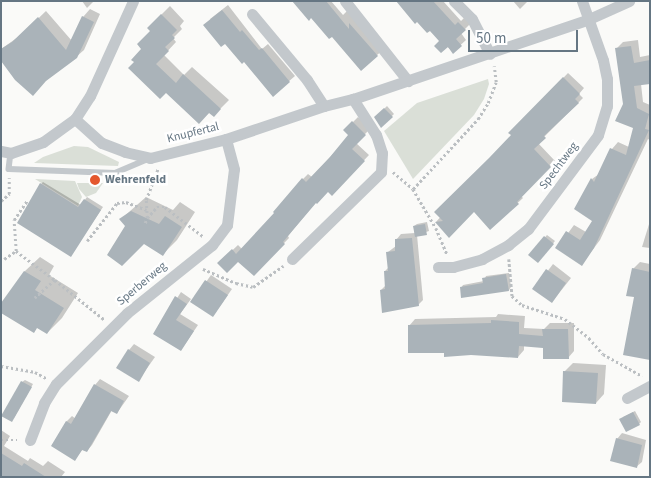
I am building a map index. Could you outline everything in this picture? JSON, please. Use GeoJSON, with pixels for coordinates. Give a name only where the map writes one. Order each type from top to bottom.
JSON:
{"type":"FeatureCollection","features":[{"type":"Feature","properties":{"kind":"street"},"geometry":{"type":"LineString","coordinates":[[6,152],[43,142],[75,119],[90,96],[133,1]]}},
{"type":"Feature","properties":{"kind":"street"},"geometry":{"type":"LineString","coordinates":[[345,1],[408,81]]}},
{"type":"Feature","properties":{"kind":"street"},"geometry":{"type":"LineString","coordinates":[[454,1],[472,19],[490,54]]}},
{"type":"Feature","properties":{"kind":"street"},"geometry":{"type":"LineString","coordinates":[[582,1],[589,19]]}},
{"type":"Feature","properties":{"kind":"street","name":"Knupfertal"},"geometry":{"type":"LineString","coordinates":[[75,119],[102,143],[125,152],[156,157],[226,139],[490,54],[589,19],[629,1]]}},
{"type":"Feature","properties":{"kind":"street"},"geometry":{"type":"LineString","coordinates":[[252,14],[307,80],[324,106]]}},
{"type":"Feature","properties":{"kind":"street","name":"Spechtweg"},"geometry":{"type":"LineString","coordinates":[[438,267],[452,267],[482,258],[508,245],[528,229],[598,135],[607,106],[607,79],[604,60],[589,19]]}},
{"type":"Feature","properties":{"kind":"street"},"geometry":{"type":"LineString","coordinates":[[292,259],[381,172],[383,163],[376,135],[353,99]]}},
{"type":"Feature","properties":{"kind":"street","name":"Sperberweg"},"geometry":{"type":"LineString","coordinates":[[30,440],[44,403],[56,384],[128,313],[212,245],[227,225],[234,169],[226,139]]}},
{"type":"Feature","properties":{"kind":"street"},"geometry":{"type":"LineString","coordinates":[[627,398],[650,386]]}},
{"type":"Feature","properties":{"kind":"lane"},"geometry":{"type":"LineString","coordinates":[[6,152],[9,169],[115,173],[156,157]]}},
{"type":"Feature","properties":{"kind":"path"},"geometry":{"type":"LineString","coordinates":[[413,190],[478,119],[488,103],[496,82],[496,72],[490,54]]}},
{"type":"Feature","properties":{"kind":"path"},"geometry":{"type":"LineString","coordinates":[[147,218],[146,200],[157,173],[156,157]]}},
{"type":"Feature","properties":{"kind":"path"},"geometry":{"type":"LineString","coordinates":[[383,163],[413,190],[436,228],[452,267]]}},
{"type":"Feature","properties":{"kind":"path"},"geometry":{"type":"LineString","coordinates":[[1,200],[9,194],[9,169]]}},
{"type":"Feature","properties":{"kind":"path"},"geometry":{"type":"LineString","coordinates":[[27,201],[14,220],[16,251],[55,280],[90,310],[98,314]]}},
{"type":"Feature","properties":{"kind":"path"},"geometry":{"type":"LineString","coordinates":[[87,241],[117,203],[126,202],[147,210]]}},
{"type":"Feature","properties":{"kind":"path"},"geometry":{"type":"LineString","coordinates":[[145,223],[157,207],[165,207],[194,227],[212,245]]}},
{"type":"Feature","properties":{"kind":"path"},"geometry":{"type":"LineString","coordinates":[[508,245],[512,296],[517,301],[522,305],[564,319],[588,338],[603,354],[650,380]]}},
{"type":"Feature","properties":{"kind":"path"},"geometry":{"type":"LineString","coordinates":[[4,260],[16,251]]}},
{"type":"Feature","properties":{"kind":"path"},"geometry":{"type":"LineString","coordinates":[[218,276],[253,287],[292,259]]}},
{"type":"Feature","properties":{"kind":"path"},"geometry":{"type":"LineString","coordinates":[[35,298],[55,280]]}},
{"type":"Feature","properties":{"kind":"path"},"geometry":{"type":"LineString","coordinates":[[1,366],[35,372]]}},
{"type":"Feature","properties":{"kind":"shaded area"},"geometry":{"type":"Polygon","coordinates":[[[488,79],[489,84],[484,99],[474,115],[413,179],[384,131],[417,103],[488,79]]]}},
{"type":"Feature","properties":{"kind":"shaded area"},"geometry":{"type":"Polygon","coordinates":[[[74,146],[88,147],[119,162],[118,166],[34,163],[43,157],[74,146]]]}},
{"type":"Feature","properties":{"kind":"shaded area"},"geometry":{"type":"Polygon","coordinates":[[[35,179],[75,181],[82,197],[78,206],[35,179]]]}},
{"type":"Feature","properties":{"kind":"shaded area"},"geometry":{"type":"Polygon","coordinates":[[[77,183],[103,183],[96,193],[86,197],[79,189],[77,183]]]}},
{"type":"Feature","properties":{"kind":"building"},"geometry":{"type":"Polygon","coordinates":[[[292,1],[326,1],[349,29],[349,23],[378,56],[361,71],[332,37],[329,39],[311,18],[309,21],[292,1]]]}},
{"type":"Feature","properties":{"kind":"building"},"geometry":{"type":"Polygon","coordinates":[[[396,1],[433,1],[455,25],[458,22],[466,30],[456,39],[462,46],[453,54],[448,47],[441,53],[434,46],[439,41],[430,31],[427,33],[417,22],[415,24],[396,1]]]}},
{"type":"Feature","properties":{"kind":"building"},"geometry":{"type":"Polygon","coordinates":[[[222,10],[240,32],[242,30],[259,50],[262,48],[290,82],[273,97],[244,62],[242,64],[225,44],[221,47],[203,25],[222,10]]]}},
{"type":"Feature","properties":{"kind":"building"},"geometry":{"type":"Polygon","coordinates":[[[161,14],[177,30],[172,35],[175,38],[165,47],[169,51],[156,64],[176,83],[183,74],[221,109],[214,117],[209,113],[199,124],[166,93],[160,99],[128,68],[134,62],[131,60],[141,49],[137,44],[150,31],[147,28],[161,14]]]}},
{"type":"Feature","properties":{"kind":"building"},"geometry":{"type":"Polygon","coordinates":[[[82,16],[94,22],[77,58],[46,81],[33,96],[15,80],[1,61],[1,49],[12,42],[38,17],[66,50],[82,16]]]}},
{"type":"Feature","properties":{"kind":"building"},"geometry":{"type":"Polygon","coordinates":[[[631,46],[634,63],[650,60],[650,84],[634,86],[637,108],[649,114],[645,129],[649,130],[594,248],[582,266],[555,248],[566,231],[580,240],[592,221],[574,209],[591,178],[594,182],[610,148],[626,155],[633,128],[615,121],[623,104],[615,48],[631,46]]]}},
{"type":"Feature","properties":{"kind":"building"},"geometry":{"type":"Polygon","coordinates":[[[563,77],[580,94],[575,99],[579,103],[544,136],[546,138],[534,149],[551,167],[517,202],[519,204],[490,230],[474,212],[449,238],[435,222],[443,221],[434,212],[511,135],[508,133],[563,77]]]}},
{"type":"Feature","properties":{"kind":"building"},"geometry":{"type":"Polygon","coordinates":[[[384,108],[393,117],[381,128],[374,117],[384,108]]]}},
{"type":"Feature","properties":{"kind":"building"},"geometry":{"type":"Polygon","coordinates":[[[352,121],[366,135],[352,149],[365,161],[332,196],[328,192],[316,203],[283,242],[285,244],[254,276],[238,262],[227,273],[217,263],[232,249],[236,254],[274,213],[302,178],[306,182],[330,157],[348,135],[343,130],[352,121]]]}},
{"type":"Feature","properties":{"kind":"building"},"geometry":{"type":"Polygon","coordinates":[[[40,183],[78,207],[84,199],[101,210],[71,257],[17,223],[40,183]]]}},
{"type":"Feature","properties":{"kind":"building"},"geometry":{"type":"Polygon","coordinates":[[[131,211],[159,224],[165,216],[182,227],[163,256],[144,244],[122,266],[107,255],[125,226],[119,219],[131,211]]]}},
{"type":"Feature","properties":{"kind":"building"},"geometry":{"type":"Polygon","coordinates":[[[425,224],[427,235],[415,237],[413,226],[425,224]]]}},
{"type":"Feature","properties":{"kind":"building"},"geometry":{"type":"Polygon","coordinates":[[[544,236],[554,244],[538,263],[528,255],[544,236]]]}},
{"type":"Feature","properties":{"kind":"building"},"geometry":{"type":"Polygon","coordinates":[[[412,238],[419,306],[382,313],[380,290],[385,289],[384,271],[388,271],[386,252],[395,251],[395,239],[412,238]]]}},
{"type":"Feature","properties":{"kind":"building"},"geometry":{"type":"Polygon","coordinates":[[[632,268],[650,272],[650,360],[623,355],[634,297],[626,296],[632,268]]]}},
{"type":"Feature","properties":{"kind":"building"},"geometry":{"type":"Polygon","coordinates":[[[546,269],[566,283],[552,303],[532,289],[546,269]]]}},
{"type":"Feature","properties":{"kind":"building"},"geometry":{"type":"Polygon","coordinates":[[[24,271],[41,281],[35,290],[64,308],[47,334],[37,328],[34,333],[1,313],[1,303],[24,271]]]}},
{"type":"Feature","properties":{"kind":"building"},"geometry":{"type":"Polygon","coordinates":[[[506,274],[509,291],[461,298],[460,287],[483,283],[482,278],[506,274]]]}},
{"type":"Feature","properties":{"kind":"building"},"geometry":{"type":"Polygon","coordinates":[[[205,280],[228,295],[213,317],[190,302],[205,280]]]}},
{"type":"Feature","properties":{"kind":"building"},"geometry":{"type":"Polygon","coordinates":[[[175,296],[187,304],[176,320],[194,331],[181,351],[153,334],[175,296]]]}},
{"type":"Feature","properties":{"kind":"building"},"geometry":{"type":"Polygon","coordinates":[[[491,320],[519,322],[519,334],[543,336],[542,329],[568,329],[569,359],[543,359],[543,348],[519,346],[518,358],[471,355],[444,357],[444,353],[408,353],[408,325],[491,323],[491,320]]]}},
{"type":"Feature","properties":{"kind":"building"},"geometry":{"type":"Polygon","coordinates":[[[128,349],[150,363],[139,382],[116,368],[128,349]]]}},
{"type":"Feature","properties":{"kind":"building"},"geometry":{"type":"Polygon","coordinates":[[[563,371],[598,373],[596,404],[562,402],[563,371]]]}},
{"type":"Feature","properties":{"kind":"building"},"geometry":{"type":"Polygon","coordinates":[[[21,381],[32,387],[12,422],[1,416],[21,381]]]}},
{"type":"Feature","properties":{"kind":"building"},"geometry":{"type":"Polygon","coordinates":[[[94,384],[124,401],[117,414],[111,411],[87,452],[82,450],[75,461],[51,446],[66,421],[71,424],[94,384]]]}},
{"type":"Feature","properties":{"kind":"building"},"geometry":{"type":"Polygon","coordinates":[[[633,412],[640,425],[626,432],[619,419],[633,412]]]}},
{"type":"Feature","properties":{"kind":"building"},"geometry":{"type":"Polygon","coordinates":[[[616,438],[642,445],[637,468],[610,461],[616,438]]]}},
{"type":"Feature","properties":{"kind":"building"},"geometry":{"type":"Polygon","coordinates":[[[1,453],[22,466],[24,463],[46,477],[1,477],[1,453]]]}},
{"type":"Feature","properties":{"kind":"place","name":"Wehrenfeld"},"geometry":{"type":"Point","coordinates":[95,180]}}]}
